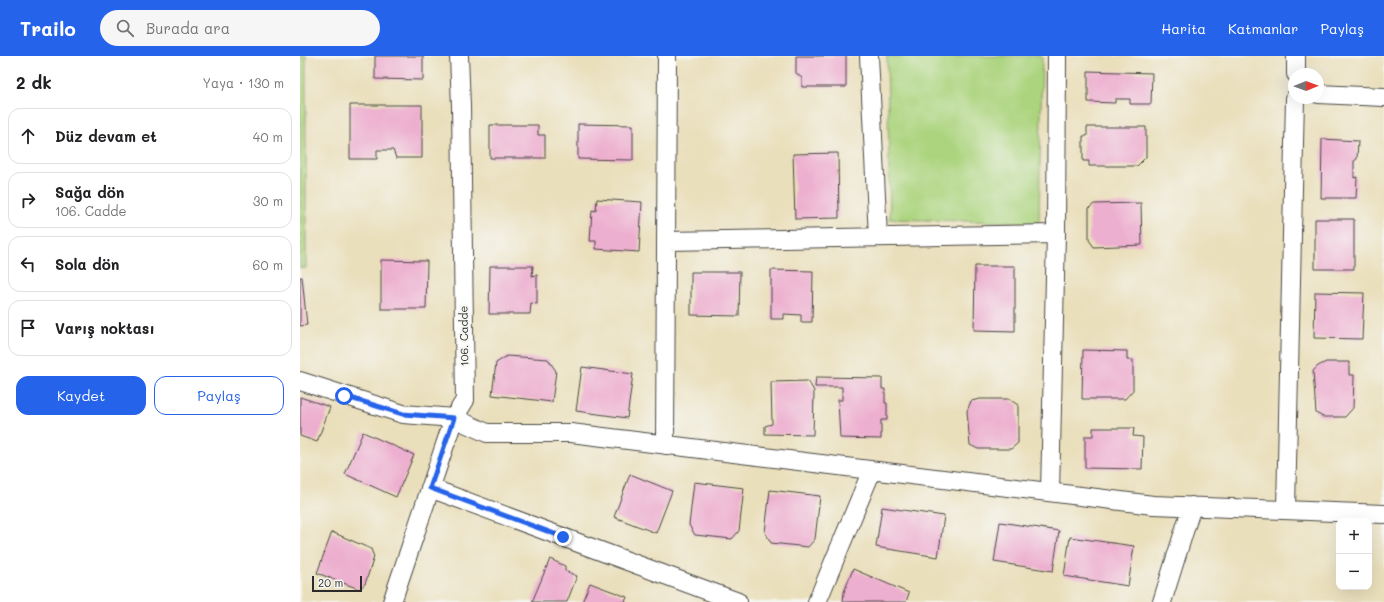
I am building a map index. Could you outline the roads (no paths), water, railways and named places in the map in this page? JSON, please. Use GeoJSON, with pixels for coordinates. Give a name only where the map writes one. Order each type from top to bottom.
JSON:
{"type":"FeatureCollection","features":[{"type":"Feature","properties":{"kind":"street","name":"106. Cadde"},"geometry":{"type":"LineString","coordinates":[[392,602],[454,418],[465,400],[459,56]]}},
{"type":"Feature","properties":{"kind":"street"},"geometry":{"type":"LineString","coordinates":[[665,445],[667,56]]}},
{"type":"Feature","properties":{"kind":"street"},"geometry":{"type":"LineString","coordinates":[[869,56],[878,237]]}},
{"type":"Feature","properties":{"kind":"street"},"geometry":{"type":"LineString","coordinates":[[1050,492],[1056,234],[1057,56]]}},
{"type":"Feature","properties":{"kind":"street"},"geometry":{"type":"LineString","coordinates":[[1296,56],[1296,68]]}},
{"type":"Feature","properties":{"kind":"street"},"geometry":{"type":"LineString","coordinates":[[1324,94],[1384,97]]}},
{"type":"Feature","properties":{"kind":"street"},"geometry":{"type":"LineString","coordinates":[[1286,509],[1295,104]]}},
{"type":"Feature","properties":{"kind":"street"},"geometry":{"type":"LineString","coordinates":[[667,241],[1056,234]]}},
{"type":"Feature","properties":{"kind":"street"},"geometry":{"type":"LineString","coordinates":[[300,381],[403,414],[454,418],[487,433],[571,433],[1153,505],[1384,514]]}},
{"type":"Feature","properties":{"kind":"street"},"geometry":{"type":"LineString","coordinates":[[818,602],[872,470]]}},
{"type":"Feature","properties":{"kind":"street"},"geometry":{"type":"LineString","coordinates":[[430,488],[738,602]]}},
{"type":"Feature","properties":{"kind":"street"},"geometry":{"type":"LineString","coordinates":[[1162,602],[1192,506]]}}]}
